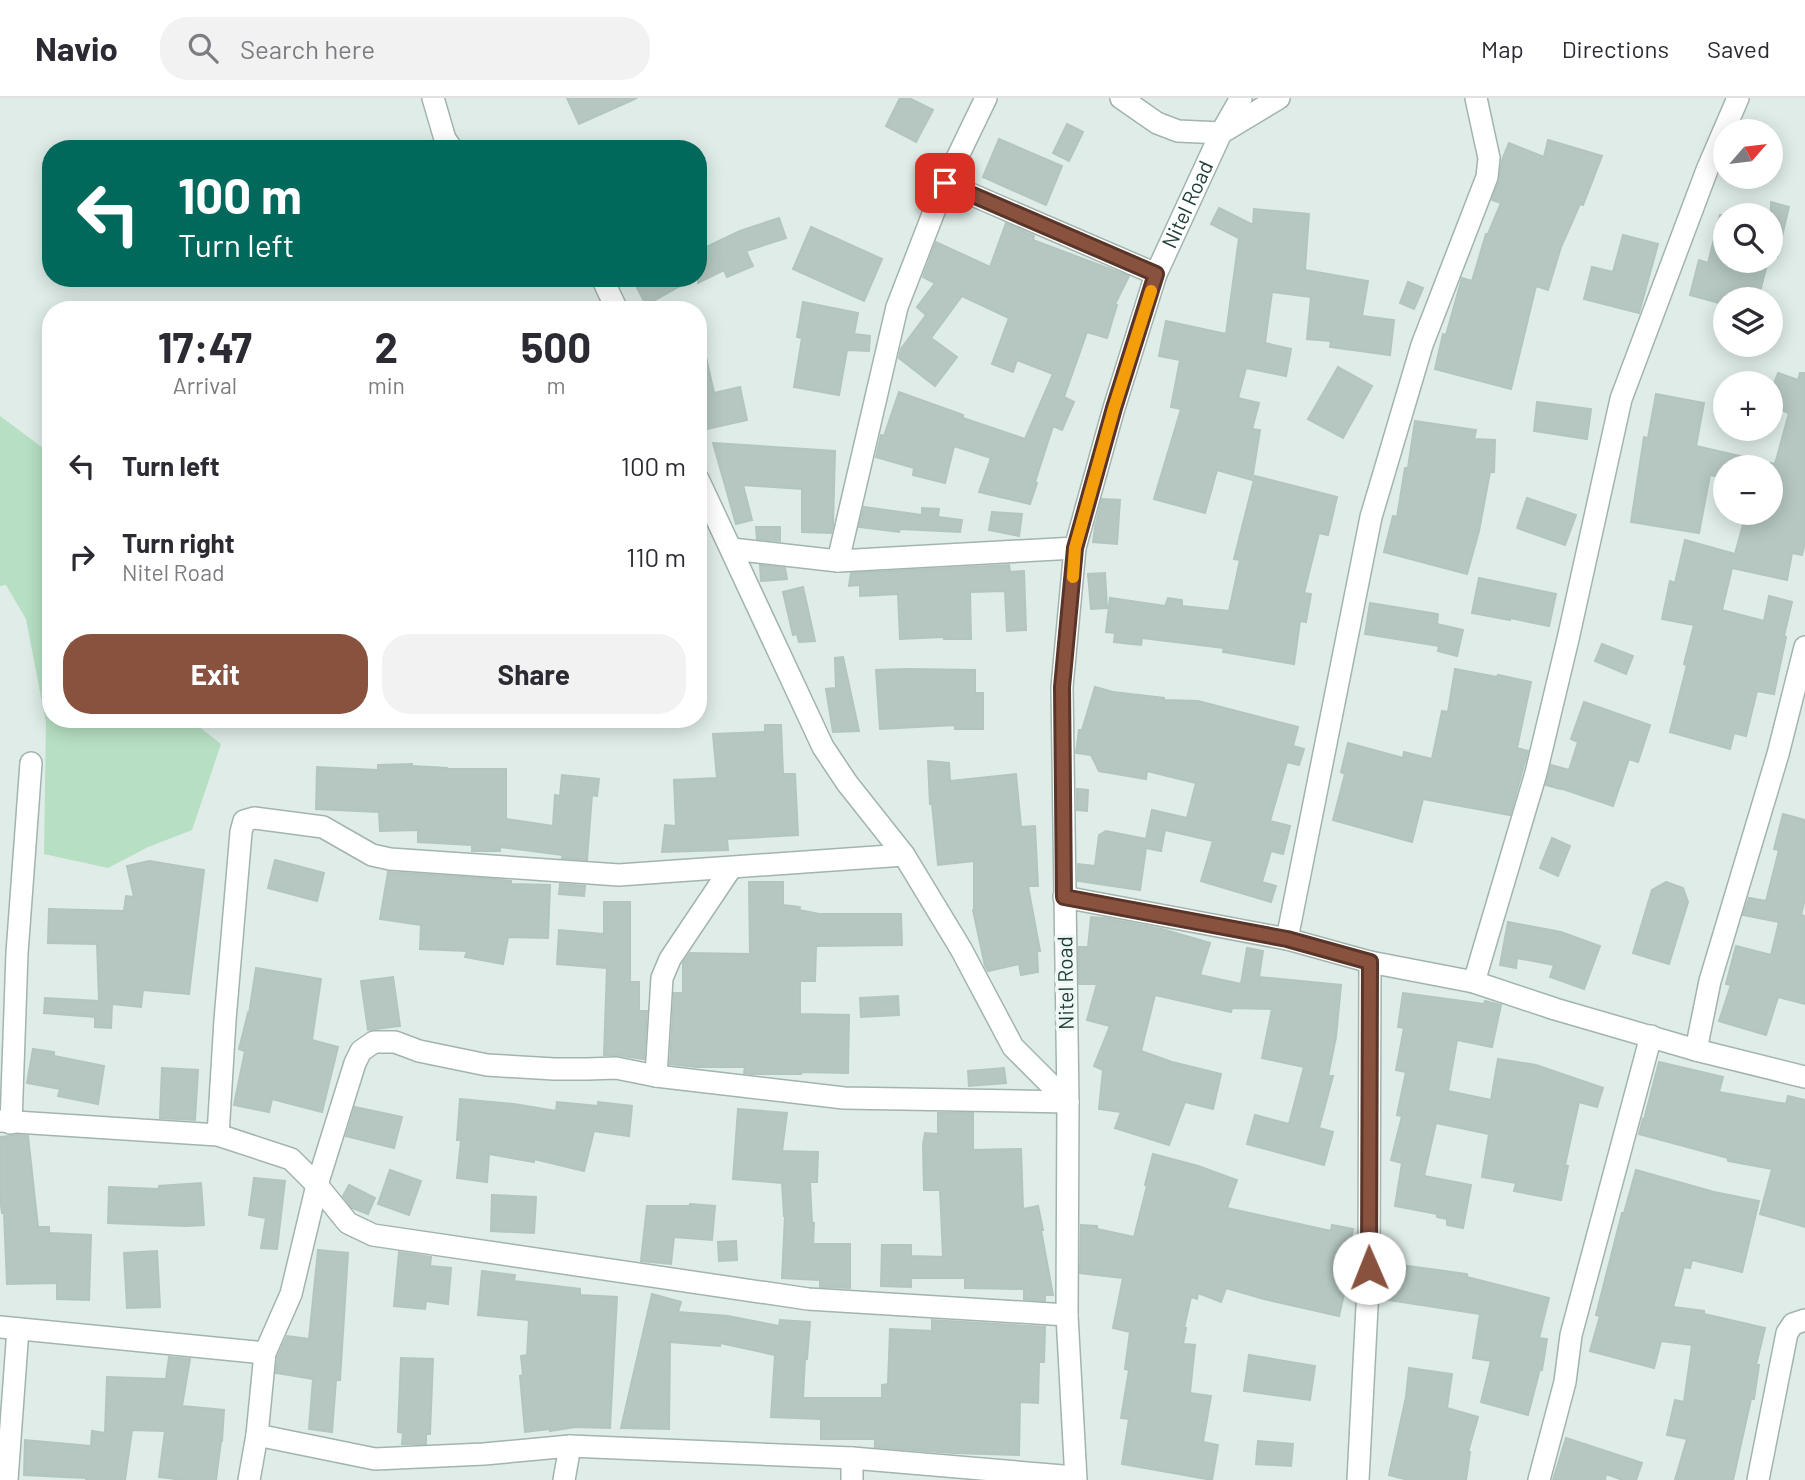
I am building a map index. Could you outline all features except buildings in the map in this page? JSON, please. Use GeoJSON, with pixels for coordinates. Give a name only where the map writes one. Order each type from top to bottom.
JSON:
{"type":"FeatureCollection","features":[{"type":"Feature","properties":{"kind":"street"},"geometry":{"type":"LineString","coordinates":[[433,98],[445,140]]}},
{"type":"Feature","properties":{"kind":"street"},"geometry":{"type":"LineString","coordinates":[[838,561],[897,307],[945,183],[986,98]]}},
{"type":"Feature","properties":{"kind":"street"},"geometry":{"type":"LineString","coordinates":[[1121,98],[1157,123],[1178,131],[1221,133],[1279,98]]}},
{"type":"Feature","properties":{"kind":"street","name":"Nitel Road"},"geometry":{"type":"LineString","coordinates":[[1075,1478],[1067,1315],[1068,1102],[1062,687],[1075,548],[1114,408],[1156,274],[1221,133],[1241,98]]}},
{"type":"Feature","properties":{"kind":"street"},"geometry":{"type":"LineString","coordinates":[[1287,939],[1371,517],[1422,345],[1487,177],[1489,158],[1476,98]]}},
{"type":"Feature","properties":{"kind":"street"},"geometry":{"type":"LineString","coordinates":[[1474,982],[1536,773],[1621,399],[1707,170],[1738,98]]}},
{"type":"Feature","properties":{"kind":"street"},"geometry":{"type":"LineString","coordinates":[[945,183],[1156,274]]}},
{"type":"Feature","properties":{"kind":"street"},"geometry":{"type":"LineString","coordinates":[[707,498],[823,747],[847,783],[904,855],[961,949],[1013,1047],[1068,1102]]}},
{"type":"Feature","properties":{"kind":"street"},"geometry":{"type":"LineString","coordinates":[[732,549],[838,561],[1075,548]]}},
{"type":"Feature","properties":{"kind":"street"},"geometry":{"type":"LineString","coordinates":[[1696,1050],[1710,981],[1778,754],[1805,648]]}},
{"type":"Feature","properties":{"kind":"street"},"geometry":{"type":"LineString","coordinates":[[31,763],[6,1122],[218,1135],[291,1159],[317,1185],[348,1223],[373,1235],[808,1299],[1067,1315]]}},
{"type":"Feature","properties":{"kind":"street"},"geometry":{"type":"LineString","coordinates":[[218,1135],[225,1020],[244,821],[254,818],[323,827],[372,855],[390,859],[619,875],[904,855]]}},
{"type":"Feature","properties":{"kind":"street"},"geometry":{"type":"LineString","coordinates":[[656,1076],[662,978],[670,959],[731,868]]}},
{"type":"Feature","properties":{"kind":"street"},"geometry":{"type":"LineString","coordinates":[[1064,897],[1287,939],[1370,962],[1474,982],[1696,1050],[1805,1077]]}},
{"type":"Feature","properties":{"kind":"street"},"geometry":{"type":"LineString","coordinates":[[1358,1480],[1369,1268],[1370,962]]}},
{"type":"Feature","properties":{"kind":"street"},"geometry":{"type":"LineString","coordinates":[[1539,1480],[1565,1382],[1571,1335],[1651,1036]]}},
{"type":"Feature","properties":{"kind":"street"},"geometry":{"type":"LineString","coordinates":[[249,1480],[257,1435],[265,1353],[290,1294],[317,1185],[355,1063],[361,1051],[374,1042],[395,1042],[419,1051],[487,1065],[554,1069],[616,1068],[656,1076],[844,1098],[1068,1102]]}},
{"type":"Feature","properties":{"kind":"street"},"geometry":{"type":"LineString","coordinates":[[1758,1480],[1787,1334],[1793,1324],[1805,1320]]}},
{"type":"Feature","properties":{"kind":"street"},"geometry":{"type":"LineString","coordinates":[[7,1480],[9,1328],[265,1353]]}},
{"type":"Feature","properties":{"kind":"street"},"geometry":{"type":"LineString","coordinates":[[257,1435],[375,1459],[484,1454],[570,1446],[852,1458],[1075,1478]]}},
{"type":"Feature","properties":{"kind":"street"},"geometry":{"type":"LineString","coordinates":[[565,1480],[570,1446]]}},
{"type":"Feature","properties":{"kind":"street"},"geometry":{"type":"LineString","coordinates":[[852,1458],[852,1480]]}},
{"type":"Feature","properties":{"kind":"green space"},"geometry":{"type":"Polygon","coordinates":[[[0,416],[42,447],[42,702],[26,619],[6,585],[0,586],[0,416]]]}},
{"type":"Feature","properties":{"kind":"green space"},"geometry":{"type":"Polygon","coordinates":[[[46,728],[201,728],[221,744],[192,830],[148,847],[108,868],[44,854],[46,728]]]}},
{"type":"Feature","properties":{"kind":"slow traffic"},"geometry":{"type":"LineString","coordinates":[[1073,577],[1075,548],[1114,408],[1151,291]]}},
{"type":"Feature","properties":{"kind":"route"},"geometry":{"type":"LineString","coordinates":[[945,183],[1156,274],[1114,408],[1075,548],[1062,687],[1064,897],[1287,939],[1370,962],[1369,1268]]}}]}
